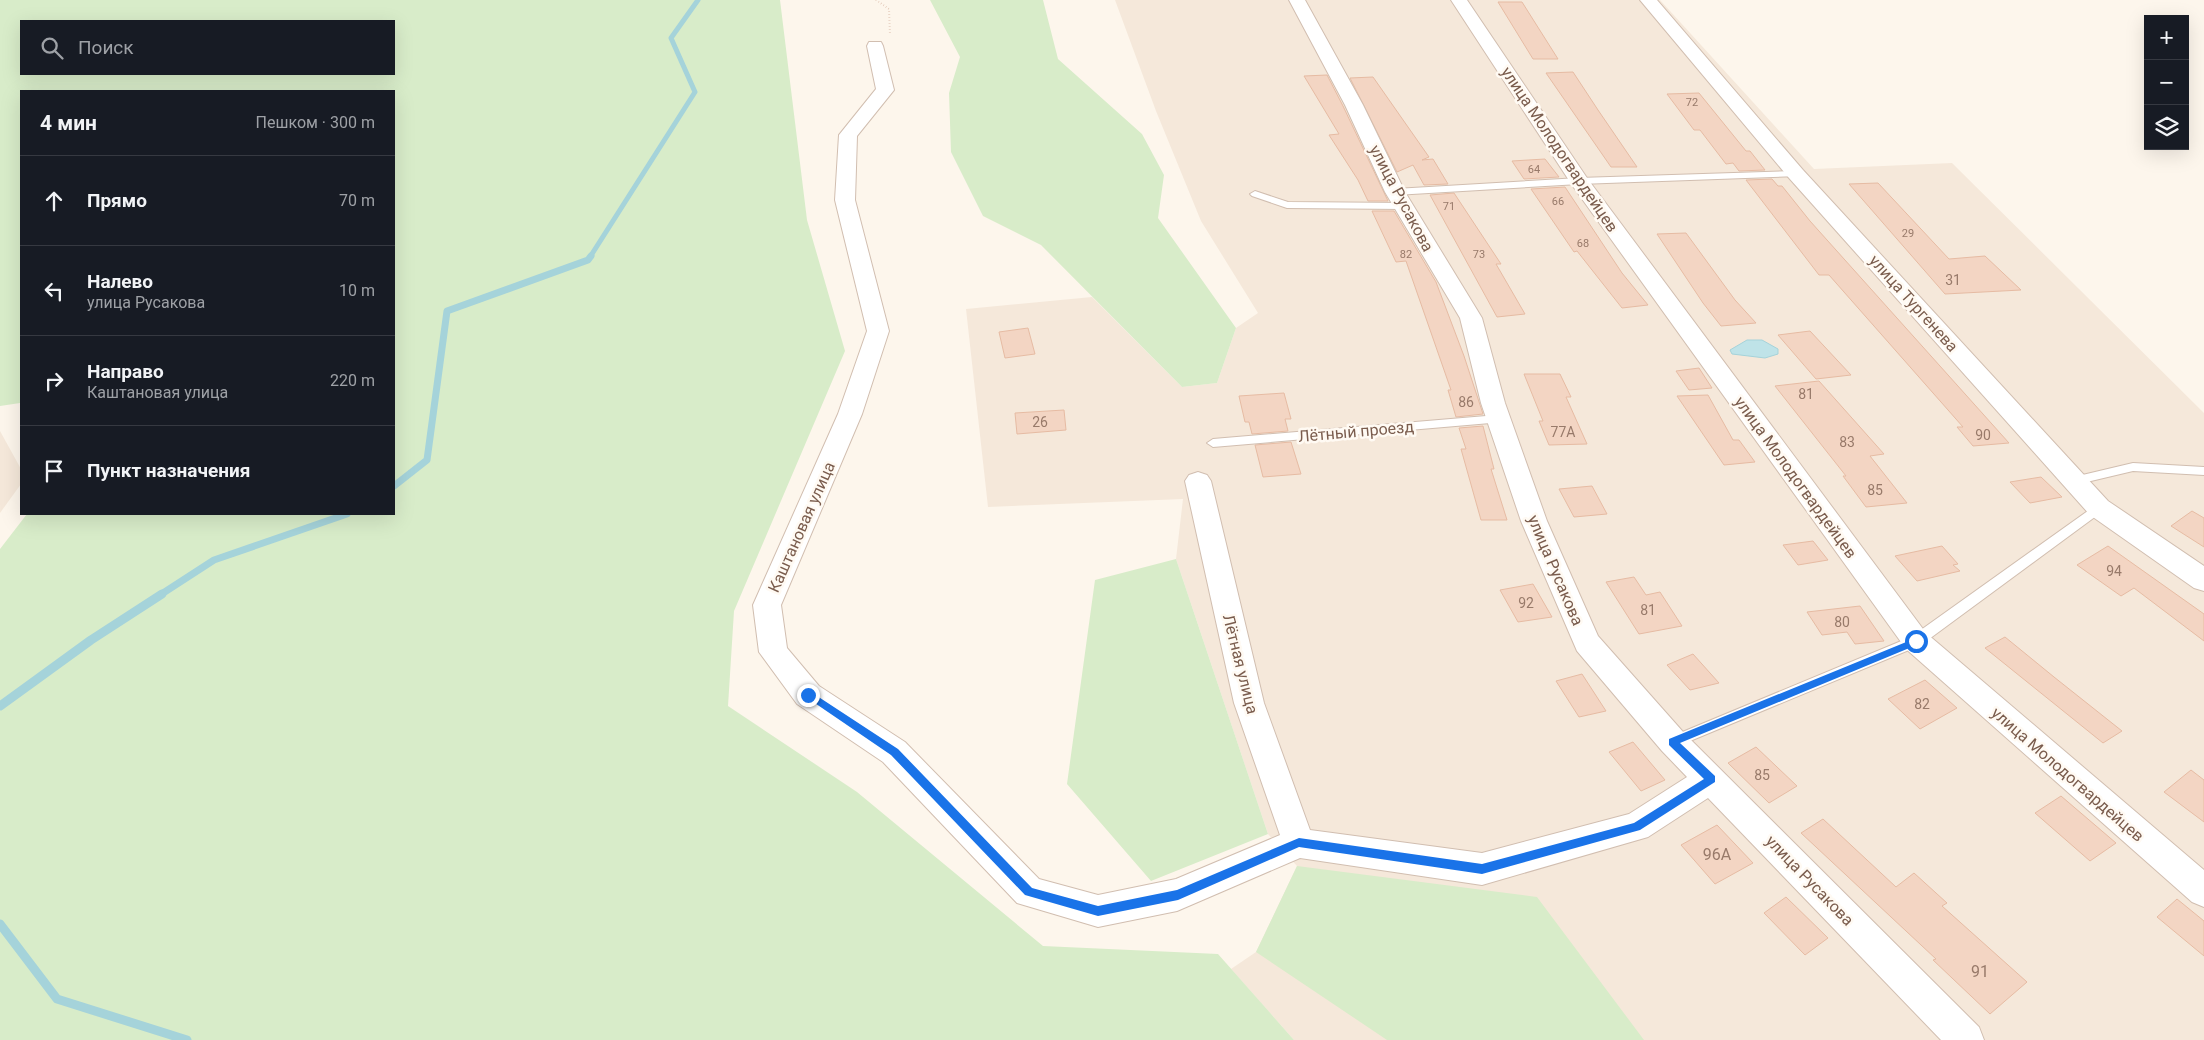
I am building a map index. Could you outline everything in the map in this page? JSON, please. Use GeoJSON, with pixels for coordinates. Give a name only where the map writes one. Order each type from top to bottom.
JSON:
{"type":"FeatureCollection","features":[{"type":"Feature","properties":{"kind":"street","name":"улица Русакова"},"geometry":{"type":"LineString","coordinates":[[1297,0],[1354,105],[1399,199],[1470,318],[1498,418],[1534,521],[1587,643],[1673,742],[1966,1040]]}},
{"type":"Feature","properties":{"kind":"street","name":"улица Молодогвардейцев"},"geometry":{"type":"LineString","coordinates":[[1459,0],[1579,182],[1916,641],[2204,892]]}},
{"type":"Feature","properties":{"kind":"street","name":"улица Тургенева"},"geometry":{"type":"LineString","coordinates":[[1648,0],[1796,174],[2099,508],[2204,580]]}},
{"type":"Feature","properties":{"kind":"street","name":"Каштановая улица"},"geometry":{"type":"LineString","coordinates":[[875,46],[885,90],[848,135],[845,200],[878,331],[850,414],[767,605],[772,652],[808,695],[894,752],[1029,892],[1098,911],[1178,895],[1299,843]]}},
{"type":"Feature","properties":{"kind":"street","name":"Лётная улица"},"geometry":{"type":"LineString","coordinates":[[1198,481],[1249,703],[1299,843]]}},
{"type":"Feature","properties":{"kind":"street"},"geometry":{"type":"LineString","coordinates":[[1299,843],[1482,869],[1637,827],[1711,779]]}},
{"type":"Feature","properties":{"kind":"lane"},"geometry":{"type":"LineString","coordinates":[[1255,194],[1287,205],[1361,208],[1399,199],[1579,182],[1796,174]]}},
{"type":"Feature","properties":{"kind":"lane","name":"Лётный проезд"},"geometry":{"type":"LineString","coordinates":[[1213,443],[1498,418]]}},
{"type":"Feature","properties":{"kind":"lane"},"geometry":{"type":"LineString","coordinates":[[2074,481],[2133,467],[2204,471]]}},
{"type":"Feature","properties":{"kind":"lane"},"geometry":{"type":"LineString","coordinates":[[1673,742],[1916,641],[2099,508]]}},
{"type":"Feature","properties":{"kind":"path"},"geometry":{"type":"LineString","coordinates":[[875,46],[891,43],[888,24],[889,9],[876,0]]}},
{"type":"Feature","properties":{"kind":"shaded area"},"geometry":{"type":"Polygon","coordinates":[[[1115,0],[1660,0],[1814,169],[1952,163],[2204,413],[2204,1040],[1294,1040],[1231,969],[1256,952],[1297,866],[1268,834],[1176,559],[1183,499],[988,507],[966,309],[1092,297],[1182,387],[1217,383],[1236,328],[1258,313],[1201,221],[1156,111],[1115,0]]]}},
{"type":"Feature","properties":{"kind":"shaded area"},"geometry":{"type":"Polygon","coordinates":[[[0,431],[20,467],[20,485],[0,513],[0,431]]]}},
{"type":"Feature","properties":{"kind":"green space"},"geometry":{"type":"Polygon","coordinates":[[[0,0],[780,0],[807,220],[845,351],[734,611],[728,706],[857,792],[1043,946],[1218,954],[1294,1040],[0,1040],[0,549],[26,515],[395,515],[395,90],[20,90],[20,403],[0,406],[0,0]]]}},
{"type":"Feature","properties":{"kind":"green space"},"geometry":{"type":"Polygon","coordinates":[[[930,0],[1043,0],[1058,59],[1142,134],[1164,175],[1158,218],[1236,328],[1217,383],[1182,387],[1041,245],[983,216],[951,152],[949,93],[960,57],[930,0]]]}},
{"type":"Feature","properties":{"kind":"green space"},"geometry":{"type":"Polygon","coordinates":[[[1176,559],[1268,834],[1151,881],[1067,784],[1095,580],[1176,559]]]}},
{"type":"Feature","properties":{"kind":"green space"},"geometry":{"type":"Polygon","coordinates":[[[1297,866],[1537,897],[1644,1040],[1387,1040],[1256,952],[1297,866]]]}},
{"type":"Feature","properties":{"kind":"water"},"geometry":{"type":"Polygon","coordinates":[[[1747,340],[1762,340],[1778,349],[1778,354],[1765,358],[1732,354],[1730,350],[1747,340]]]}},
{"type":"Feature","properties":{"kind":"building"},"geometry":{"type":"Polygon","coordinates":[[[1498,2],[1522,2],[1558,59],[1533,59],[1498,2]]]}},
{"type":"Feature","properties":{"kind":"building"},"geometry":{"type":"Polygon","coordinates":[[[1573,72],[1637,167],[1611,167],[1546,73],[1573,72]]]}},
{"type":"Feature","properties":{"kind":"building"},"geometry":{"type":"Polygon","coordinates":[[[1327,75],[1388,201],[1368,201],[1358,180],[1329,135],[1339,134],[1304,76],[1327,75]]]}},
{"type":"Feature","properties":{"kind":"building"},"geometry":{"type":"Polygon","coordinates":[[[1373,77],[1429,157],[1422,160],[1433,159],[1448,184],[1424,185],[1413,165],[1397,172],[1350,78],[1373,77]]]}},
{"type":"Feature","properties":{"kind":"building"},"geometry":{"type":"Polygon","coordinates":[[[1699,93],[1746,151],[1750,151],[1765,170],[1739,171],[1733,163],[1726,164],[1700,130],[1694,130],[1667,94],[1699,93]]]}},
{"type":"Feature","properties":{"kind":"building"},"geometry":{"type":"Polygon","coordinates":[[[1545,159],[1559,177],[1524,179],[1512,161],[1545,159]]]}},
{"type":"Feature","properties":{"kind":"building"},"geometry":{"type":"Polygon","coordinates":[[[1772,179],[1778,186],[1782,186],[1810,221],[2009,443],[1973,446],[1957,427],[1963,427],[1829,275],[1819,275],[1746,180],[1772,179]]]}},
{"type":"Feature","properties":{"kind":"building"},"geometry":{"type":"Polygon","coordinates":[[[1878,183],[1949,259],[1985,256],[2021,290],[1945,294],[1849,184],[1878,183]]]}},
{"type":"Feature","properties":{"kind":"building"},"geometry":{"type":"Polygon","coordinates":[[[1565,187],[1622,273],[1648,305],[1622,308],[1577,251],[1574,252],[1531,189],[1565,187]]]}},
{"type":"Feature","properties":{"kind":"building"},"geometry":{"type":"Polygon","coordinates":[[[1454,193],[1501,264],[1496,264],[1525,314],[1497,317],[1430,195],[1454,193]]]}},
{"type":"Feature","properties":{"kind":"building"},"geometry":{"type":"Polygon","coordinates":[[[1372,211],[1394,211],[1436,282],[1464,356],[1483,414],[1456,417],[1448,390],[1451,390],[1406,261],[1396,262],[1372,211]]]}},
{"type":"Feature","properties":{"kind":"building"},"geometry":{"type":"Polygon","coordinates":[[[1686,233],[1735,300],[1756,323],[1721,326],[1703,303],[1657,234],[1686,233]]]}},
{"type":"Feature","properties":{"kind":"building"},"geometry":{"type":"Polygon","coordinates":[[[1028,328],[1035,354],[1005,358],[999,332],[1028,328]]]}},
{"type":"Feature","properties":{"kind":"building"},"geometry":{"type":"Polygon","coordinates":[[[1810,331],[1851,375],[1816,379],[1778,335],[1810,331]]]}},
{"type":"Feature","properties":{"kind":"building"},"geometry":{"type":"Polygon","coordinates":[[[1699,368],[1712,388],[1689,390],[1676,371],[1699,368]]]}},
{"type":"Feature","properties":{"kind":"building"},"geometry":{"type":"Polygon","coordinates":[[[1524,374],[1560,374],[1571,397],[1566,397],[1587,444],[1549,445],[1539,421],[1543,421],[1524,374]]]}},
{"type":"Feature","properties":{"kind":"building"},"geometry":{"type":"Polygon","coordinates":[[[1819,381],[1884,454],[1870,456],[1907,503],[1866,507],[1843,476],[1846,476],[1775,386],[1819,381]]]}},
{"type":"Feature","properties":{"kind":"building"},"geometry":{"type":"Polygon","coordinates":[[[1284,393],[1291,419],[1285,419],[1288,431],[1252,434],[1249,422],[1245,422],[1239,396],[1284,393]]]}},
{"type":"Feature","properties":{"kind":"building"},"geometry":{"type":"Polygon","coordinates":[[[1708,395],[1733,440],[1739,440],[1755,462],[1724,465],[1677,396],[1708,395]]]}},
{"type":"Feature","properties":{"kind":"building"},"geometry":{"type":"Polygon","coordinates":[[[1064,410],[1066,430],[1017,434],[1015,413],[1064,410]]]}},
{"type":"Feature","properties":{"kind":"building"},"geometry":{"type":"Polygon","coordinates":[[[1483,426],[1494,469],[1491,469],[1507,520],[1481,520],[1461,449],[1466,449],[1459,428],[1483,426]]]}},
{"type":"Feature","properties":{"kind":"building"},"geometry":{"type":"Polygon","coordinates":[[[1291,442],[1301,474],[1263,477],[1255,445],[1291,442]]]}},
{"type":"Feature","properties":{"kind":"building"},"geometry":{"type":"Polygon","coordinates":[[[2041,477],[2062,497],[2030,503],[2010,482],[2041,477]]]}},
{"type":"Feature","properties":{"kind":"building"},"geometry":{"type":"Polygon","coordinates":[[[1592,486],[1607,514],[1574,517],[1559,489],[1592,486]]]}},
{"type":"Feature","properties":{"kind":"building"},"geometry":{"type":"Polygon","coordinates":[[[2192,511],[2204,518],[2204,547],[2171,526],[2192,511]]]}},
{"type":"Feature","properties":{"kind":"building"},"geometry":{"type":"Polygon","coordinates":[[[1813,541],[1828,560],[1798,565],[1783,545],[1813,541]]]}},
{"type":"Feature","properties":{"kind":"building"},"geometry":{"type":"Polygon","coordinates":[[[1942,546],[1958,564],[1953,565],[1960,571],[1917,581],[1895,556],[1942,546]]]}},
{"type":"Feature","properties":{"kind":"building"},"geometry":{"type":"Polygon","coordinates":[[[2108,546],[2204,614],[2204,641],[2134,588],[2121,596],[2077,565],[2108,546]]]}},
{"type":"Feature","properties":{"kind":"building"},"geometry":{"type":"Polygon","coordinates":[[[1634,577],[1646,595],[1660,592],[1682,626],[1639,634],[1606,582],[1634,577]]]}},
{"type":"Feature","properties":{"kind":"building"},"geometry":{"type":"Polygon","coordinates":[[[1533,584],[1552,617],[1518,622],[1500,590],[1533,584]]]}},
{"type":"Feature","properties":{"kind":"building"},"geometry":{"type":"Polygon","coordinates":[[[1860,606],[1884,641],[1855,644],[1847,632],[1822,635],[1807,612],[1860,606]]]}},
{"type":"Feature","properties":{"kind":"building"},"geometry":{"type":"Polygon","coordinates":[[[2005,637],[2122,731],[2103,743],[1985,648],[2005,637]]]}},
{"type":"Feature","properties":{"kind":"building"},"geometry":{"type":"Polygon","coordinates":[[[1693,654],[1719,683],[1690,690],[1667,665],[1693,654]]]}},
{"type":"Feature","properties":{"kind":"building"},"geometry":{"type":"Polygon","coordinates":[[[1582,674],[1606,711],[1579,717],[1556,681],[1582,674]]]}},
{"type":"Feature","properties":{"kind":"building"},"geometry":{"type":"Polygon","coordinates":[[[1925,680],[1957,708],[1920,729],[1888,699],[1925,680]]]}},
{"type":"Feature","properties":{"kind":"building"},"geometry":{"type":"Polygon","coordinates":[[[1633,742],[1665,780],[1641,791],[1609,752],[1633,742]]]}},
{"type":"Feature","properties":{"kind":"building"},"geometry":{"type":"Polygon","coordinates":[[[1756,747],[1797,786],[1769,803],[1728,763],[1756,747]]]}},
{"type":"Feature","properties":{"kind":"building"},"geometry":{"type":"Polygon","coordinates":[[[2191,770],[2204,780],[2204,822],[2164,792],[2191,770]]]}},
{"type":"Feature","properties":{"kind":"building"},"geometry":{"type":"Polygon","coordinates":[[[2061,796],[2116,843],[2090,861],[2035,813],[2061,796]]]}},
{"type":"Feature","properties":{"kind":"building"},"geometry":{"type":"Polygon","coordinates":[[[1823,819],[1896,887],[1914,873],[1947,903],[1942,906],[2027,982],[1990,1014],[1933,960],[1936,959],[1801,833],[1823,819]]]}},
{"type":"Feature","properties":{"kind":"building"},"geometry":{"type":"Polygon","coordinates":[[[1717,825],[1753,863],[1715,884],[1681,845],[1717,825]]]}},
{"type":"Feature","properties":{"kind":"building"},"geometry":{"type":"Polygon","coordinates":[[[1786,897],[1828,938],[1805,955],[1764,913],[1786,897]]]}},
{"type":"Feature","properties":{"kind":"building"},"geometry":{"type":"Polygon","coordinates":[[[2177,899],[2204,921],[2204,956],[2157,917],[2177,899]]]}},
{"type":"Feature","properties":{"kind":"waterway"},"geometry":{"type":"LineString","coordinates":[[590,257],[695,92],[671,38],[698,0]]}},
{"type":"Feature","properties":{"kind":"waterway"},"geometry":{"type":"LineString","coordinates":[[395,485],[427,460],[447,311],[588,260],[591,256]]}},
{"type":"Feature","properties":{"kind":"waterway"},"geometry":{"type":"LineString","coordinates":[[160,595],[214,560],[344,515]]}},
{"type":"Feature","properties":{"kind":"waterway"},"geometry":{"type":"LineString","coordinates":[[0,706],[91,640],[162,594]]}},
{"type":"Feature","properties":{"kind":"waterway"},"geometry":{"type":"LineString","coordinates":[[0,924],[57,999],[187,1040]]}},
{"type":"Feature","properties":{"kind":"route"},"geometry":{"type":"LineString","coordinates":[[808,695],[894,752],[1029,892],[1098,911],[1178,895],[1299,843],[1482,869],[1637,827],[1711,779],[1673,742],[1916,641]]}}]}
